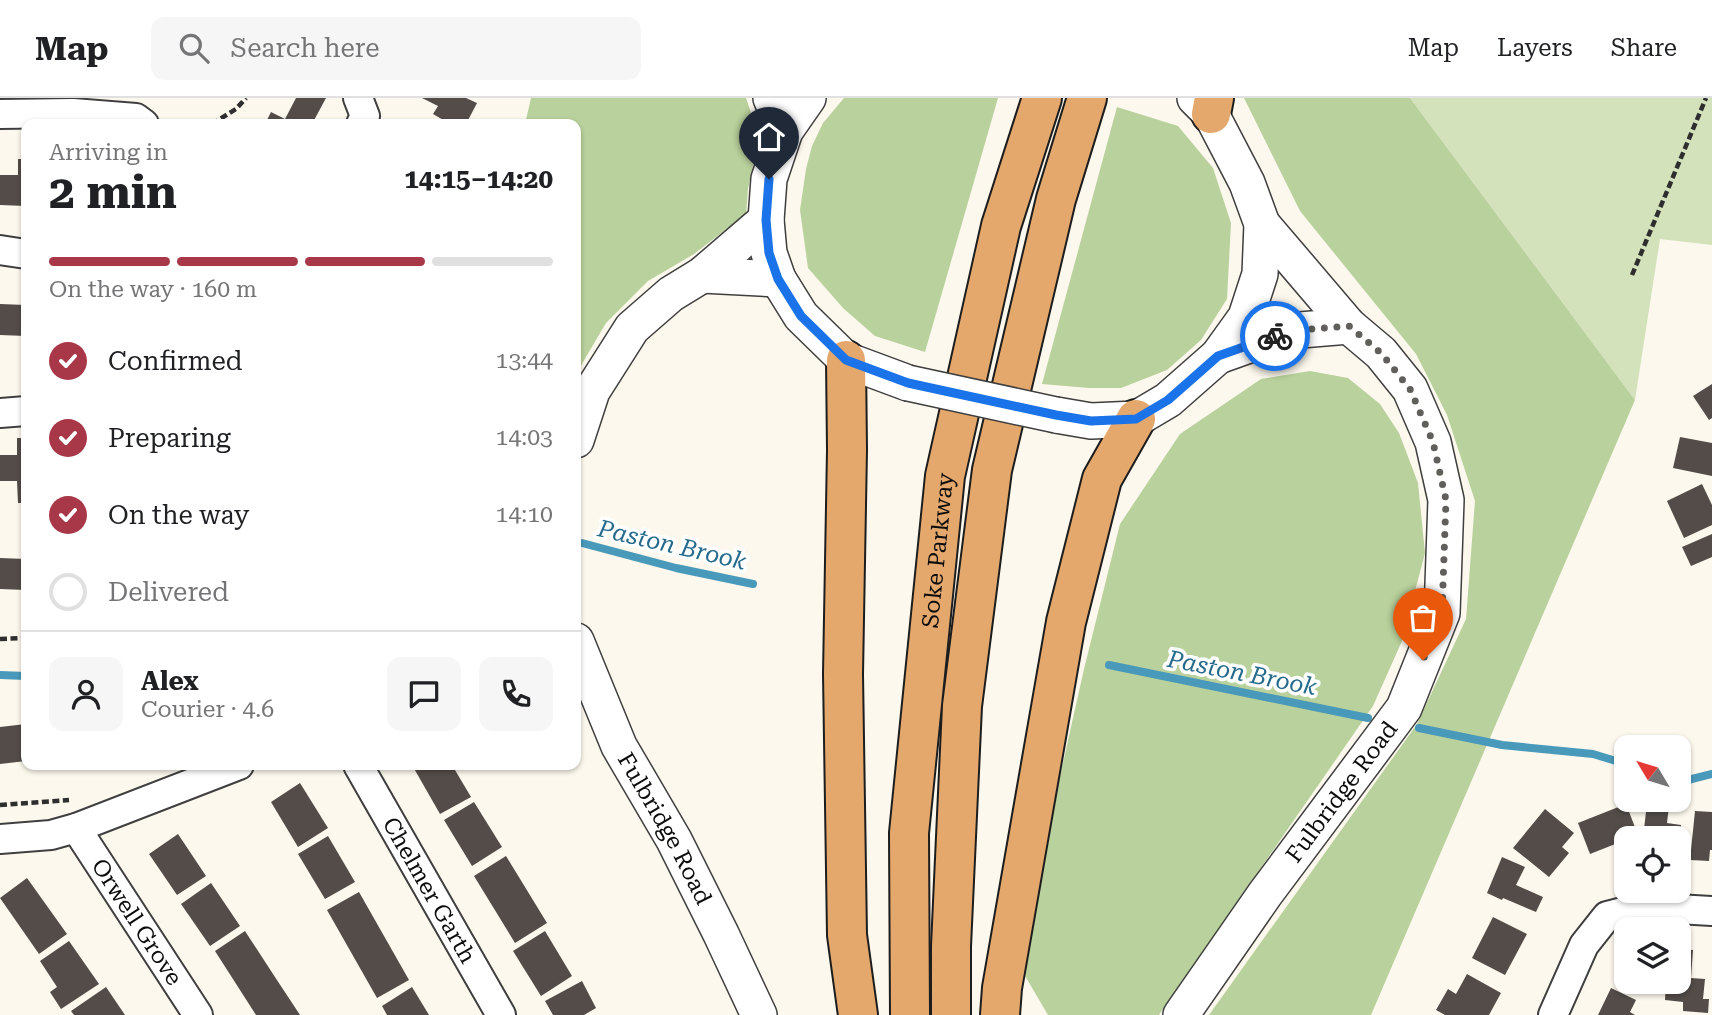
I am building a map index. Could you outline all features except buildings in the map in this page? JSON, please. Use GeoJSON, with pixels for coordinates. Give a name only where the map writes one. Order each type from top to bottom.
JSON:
{"type":"FeatureCollection","features":[{"type":"Feature","properties":{"kind":"highway","name":"Soke Parkway"},"geometry":{"type":"LineString","coordinates":[[910,1015],[909,834],[945,477],[1001,226],[1042,98]]}},
{"type":"Feature","properties":{"kind":"highway","name":"Soke Parkway"},"geometry":{"type":"LineString","coordinates":[[951,1015],[951,946],[962,706],[992,470],[1056,199],[1087,98]]}},
{"type":"Feature","properties":{"kind":"highway"},"geometry":{"type":"LineString","coordinates":[[846,360],[843,674],[846,936],[858,1015]]}},
{"type":"Feature","properties":{"kind":"highway"},"geometry":{"type":"LineString","coordinates":[[1000,1015],[1002,988],[1066,622],[1102,480],[1136,419]]}},
{"type":"Feature","properties":{"kind":"street"},"geometry":{"type":"LineString","coordinates":[[771,98],[785,131]]}},
{"type":"Feature","properties":{"kind":"street"},"geometry":{"type":"LineString","coordinates":[[808,98],[785,131],[769,179],[766,220],[769,253],[778,279],[801,316],[846,360],[908,383],[1091,421],[1136,419],[1168,400],[1218,356],[1245,317],[1260,274],[1262,223],[1247,183],[1207,103]]}},
{"type":"Feature","properties":{"kind":"street"},"geometry":{"type":"LineString","coordinates":[[0,114],[139,113]]}},
{"type":"Feature","properties":{"kind":"street"},"geometry":{"type":"LineString","coordinates":[[581,425],[592,391],[632,328],[671,294],[702,275],[766,220]]}},
{"type":"Feature","properties":{"kind":"street","name":"Fulbridge Road"},"geometry":{"type":"LineString","coordinates":[[1181,1015],[1265,894],[1404,708],[1442,613],[1446,500],[1433,442],[1410,389],[1381,353],[1349,326],[1262,223]]}},
{"type":"Feature","properties":{"kind":"street"},"geometry":{"type":"LineString","coordinates":[[0,250],[21,253]]}},
{"type":"Feature","properties":{"kind":"street"},"geometry":{"type":"LineString","coordinates":[[702,275],[778,279]]}},
{"type":"Feature","properties":{"kind":"street"},"geometry":{"type":"LineString","coordinates":[[1218,356],[1288,331],[1349,326]]}},
{"type":"Feature","properties":{"kind":"street"},"geometry":{"type":"LineString","coordinates":[[0,413],[21,411]]}},
{"type":"Feature","properties":{"kind":"street","name":"Fulbridge Road"},"geometry":{"type":"LineString","coordinates":[[581,653],[619,746],[674,840],[759,1015]]}},
{"type":"Feature","properties":{"kind":"street"},"geometry":{"type":"LineString","coordinates":[[0,839],[51,835],[76,828],[226,770]]}},
{"type":"Feature","properties":{"kind":"street","name":"Chelmer Garth"},"geometry":{"type":"LineString","coordinates":[[361,770],[501,1015]]}},
{"type":"Feature","properties":{"kind":"street","name":"Orwell Grove"},"geometry":{"type":"LineString","coordinates":[[76,828],[198,1015]]}},
{"type":"Feature","properties":{"kind":"street"},"geometry":{"type":"LineString","coordinates":[[1553,1015],[1584,946],[1607,916],[1642,906],[1712,911]]}},
{"type":"Feature","properties":{"kind":"path"},"geometry":{"type":"LineString","coordinates":[[220,119],[236,109],[246,98]]}},
{"type":"Feature","properties":{"kind":"path"},"geometry":{"type":"LineString","coordinates":[[1632,275],[1706,98]]}},
{"type":"Feature","properties":{"kind":"path"},"geometry":{"type":"LineString","coordinates":[[0,639],[21,638]]}},
{"type":"Feature","properties":{"kind":"path"},"geometry":{"type":"LineString","coordinates":[[0,805],[71,800]]}},
{"type":"Feature","properties":{"kind":"green space"},"geometry":{"type":"Polygon","coordinates":[[[531,98],[746,98],[759,136],[748,189],[746,214],[694,254],[648,281],[606,323],[581,366],[581,119],[526,119],[531,98]]]}},
{"type":"Feature","properties":{"kind":"green space"},"geometry":{"type":"Polygon","coordinates":[[[844,98],[998,98],[925,352],[875,336],[843,308],[808,268],[800,210],[806,169],[812,146],[823,123],[844,98]]]}},
{"type":"Feature","properties":{"kind":"green space"},"geometry":{"type":"Polygon","coordinates":[[[1244,98],[1410,98],[1635,400],[1371,1015],[1209,1015],[1417,724],[1466,619],[1475,501],[1447,415],[1416,354],[1300,211],[1244,98]]]}},
{"type":"Feature","properties":{"kind":"green space"},"geometry":{"type":"Polygon","coordinates":[[[1410,98],[1712,98],[1712,245],[1660,239],[1635,400],[1410,98]]]}},
{"type":"Feature","properties":{"kind":"green space"},"geometry":{"type":"Polygon","coordinates":[[[1117,107],[1178,126],[1213,168],[1231,223],[1227,299],[1201,340],[1167,370],[1121,388],[1042,384],[1117,107]]]}},
{"type":"Feature","properties":{"kind":"green space"},"geometry":{"type":"Polygon","coordinates":[[[1310,371],[1348,378],[1380,404],[1399,433],[1418,483],[1425,553],[1402,641],[1373,706],[1159,1015],[1048,1015],[1018,964],[1084,669],[1120,524],[1180,434],[1261,379],[1310,371]]]}},
{"type":"Feature","properties":{"kind":"waterway","name":"Paston Brook"},"geometry":{"type":"LineString","coordinates":[[582,543],[676,568],[753,584]]}},
{"type":"Feature","properties":{"kind":"waterway","name":"Paston Brook"},"geometry":{"type":"LineString","coordinates":[[1109,665],[1368,718]]}},
{"type":"Feature","properties":{"kind":"waterway","name":"Paston Brook"},"geometry":{"type":"LineString","coordinates":[[0,675],[21,676]]}},
{"type":"Feature","properties":{"kind":"waterway","name":"Paston Brook"},"geometry":{"type":"LineString","coordinates":[[1419,728],[1502,745],[1593,754],[1614,760]]}},
{"type":"Feature","properties":{"kind":"waterway","name":"Paston Brook"},"geometry":{"type":"LineString","coordinates":[[1691,779],[1712,774]]}},
{"type":"Feature","properties":{"kind":"way so far"},"geometry":{"type":"LineString","coordinates":[[1275,336],[1288,331],[1349,326],[1381,353],[1410,389],[1433,442],[1446,500],[1442,613],[1423,660]]}},
{"type":"Feature","properties":{"kind":"route"},"geometry":{"type":"LineString","coordinates":[[769,179],[766,220],[769,253],[778,279],[801,316],[846,360],[908,383],[1091,421],[1136,419],[1168,400],[1218,356],[1275,336]]}}]}
